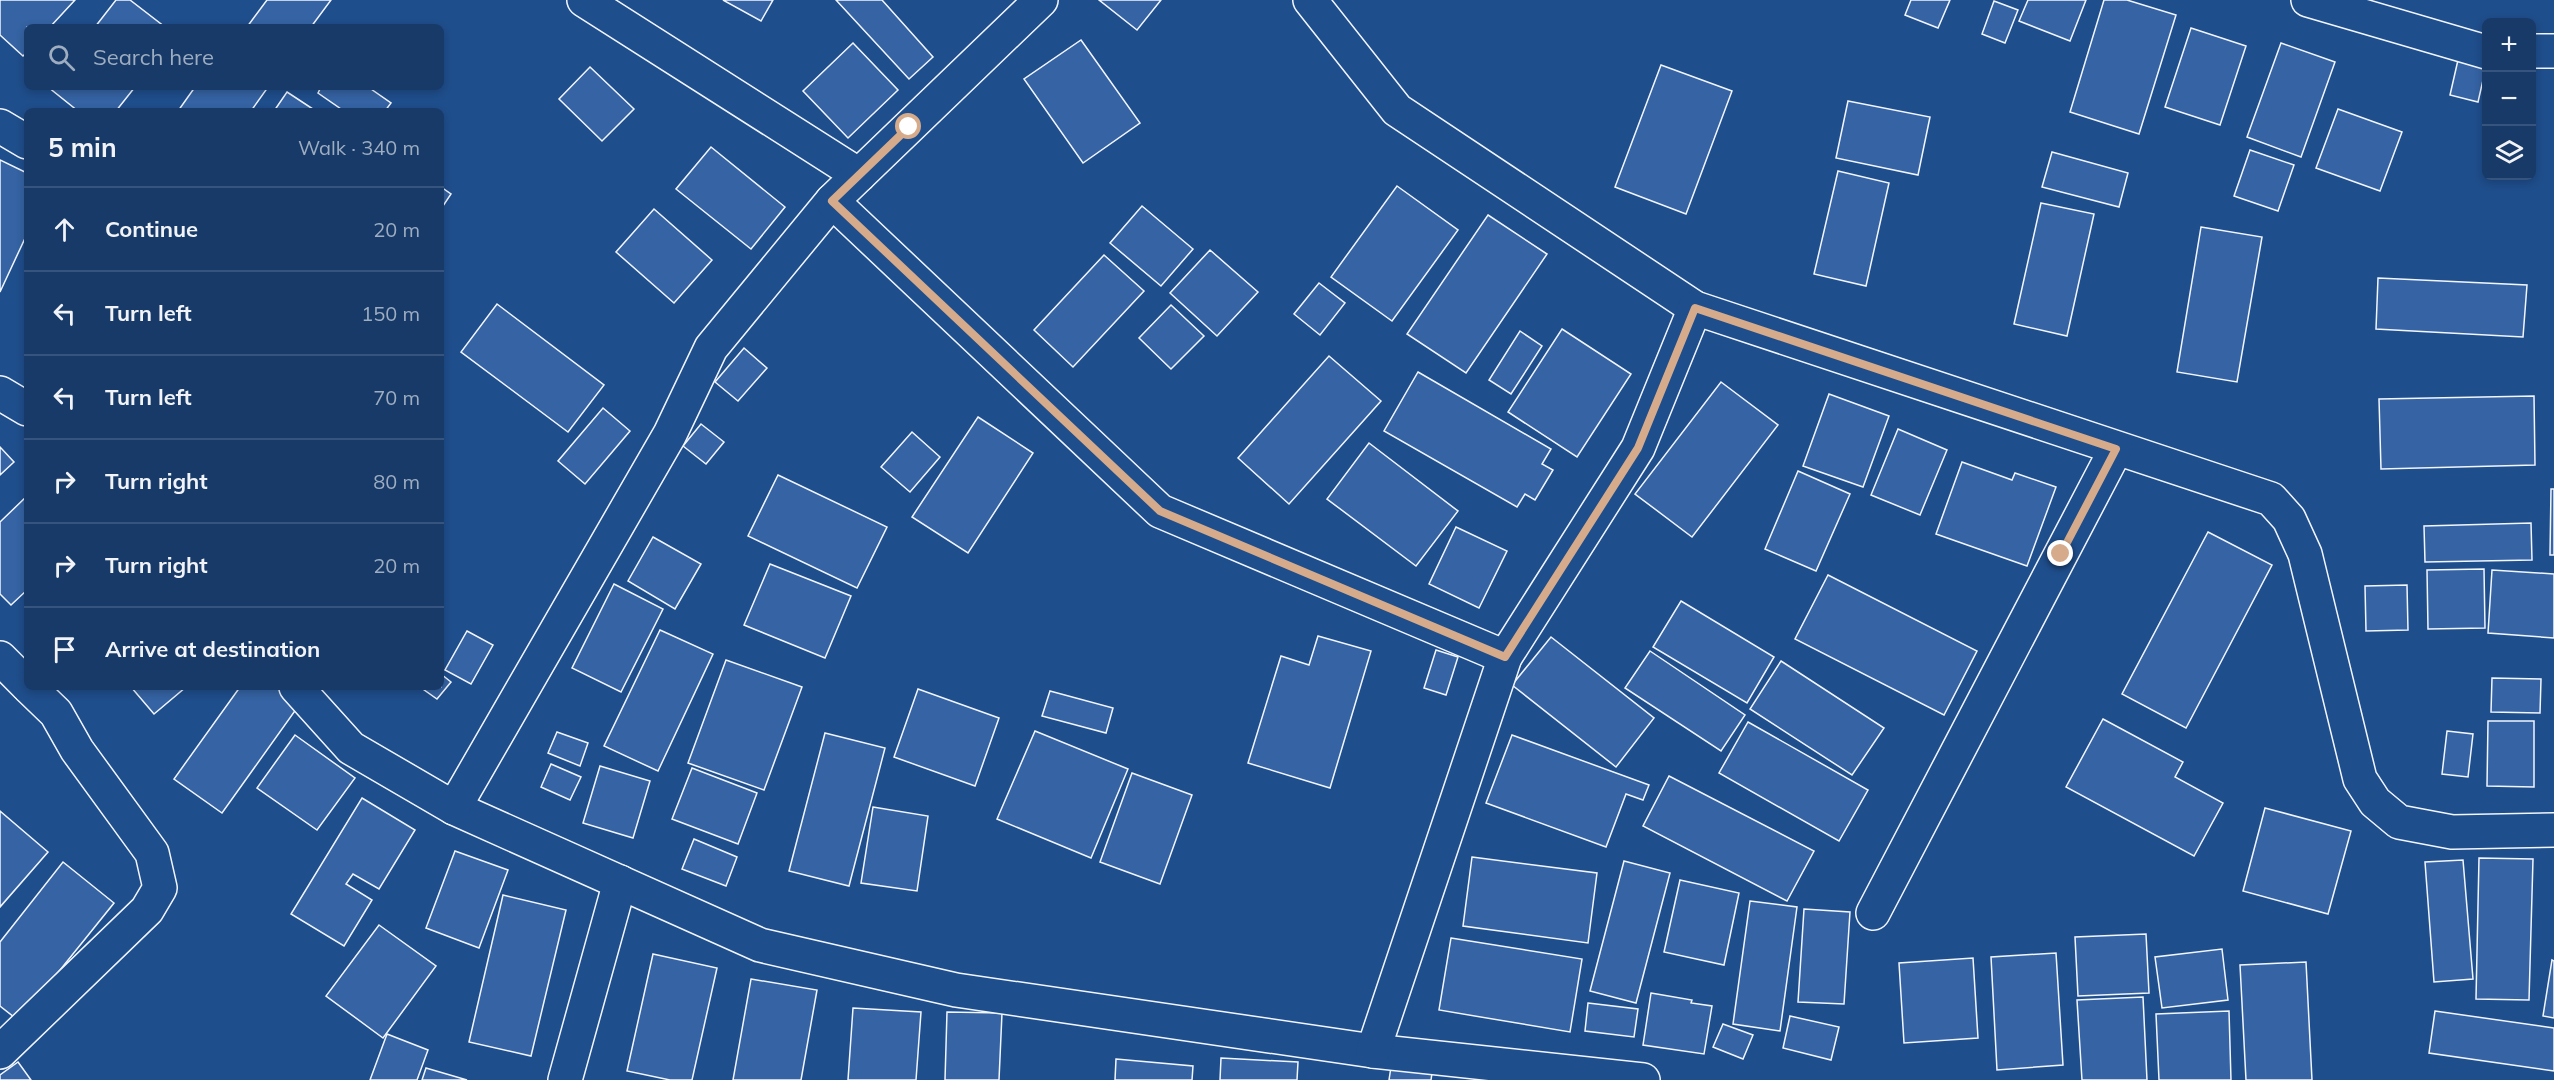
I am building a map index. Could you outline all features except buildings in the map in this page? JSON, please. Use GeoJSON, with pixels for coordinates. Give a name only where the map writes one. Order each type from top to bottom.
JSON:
{"type":"FeatureCollection","features":[{"type":"Feature","properties":{"kind":"street"},"geometry":{"type":"LineString","coordinates":[[584,0],[859,175]]}},
{"type":"Feature","properties":{"kind":"street"},"geometry":{"type":"LineString","coordinates":[[454,807],[670,434],[711,348],[832,201],[1041,0]]}},
{"type":"Feature","properties":{"kind":"street"},"geometry":{"type":"LineString","coordinates":[[1310,0],[1396,110],[1695,308],[2271,499],[2289,519],[2305,554],[2360,779],[2375,802],[2399,822],[2452,832],[2554,830]]}},
{"type":"Feature","properties":{"kind":"street"},"geometry":{"type":"LineString","coordinates":[[2308,0],[2482,51]]}},
{"type":"Feature","properties":{"kind":"street"},"geometry":{"type":"LineString","coordinates":[[2536,51],[2554,51]]}},
{"type":"Feature","properties":{"kind":"street"},"geometry":{"type":"LineString","coordinates":[[0,126],[24,140]]}},
{"type":"Feature","properties":{"kind":"street"},"geometry":{"type":"LineString","coordinates":[[832,201],[1160,511],[1505,657]]}},
{"type":"Feature","properties":{"kind":"street"},"geometry":{"type":"LineString","coordinates":[[1373,1051],[1505,657],[1638,448],[1695,308]]}},
{"type":"Feature","properties":{"kind":"street"},"geometry":{"type":"LineString","coordinates":[[0,393],[24,407]]}},
{"type":"Feature","properties":{"kind":"street"},"geometry":{"type":"LineString","coordinates":[[1873,913],[2116,449]]}},
{"type":"Feature","properties":{"kind":"street"},"geometry":{"type":"LineString","coordinates":[[0,658],[24,682]]}},
{"type":"Feature","properties":{"kind":"street"},"geometry":{"type":"LineString","coordinates":[[0,1052],[147,910],[160,888],[152,853],[77,750],[56,713],[32,690]]}},
{"type":"Feature","properties":{"kind":"street"},"geometry":{"type":"LineString","coordinates":[[299,690],[351,748],[454,807],[760,945],[956,990],[1373,1051],[1643,1080]]}},
{"type":"Feature","properties":{"kind":"street"},"geometry":{"type":"LineString","coordinates":[[565,1080],[620,882]]}},
{"type":"Feature","properties":{"kind":"route"},"geometry":{"type":"LineString","coordinates":[[909,127],[832,201],[1160,511],[1505,657],[1638,448],[1695,308],[2116,449],[2061,554]]}}]}
